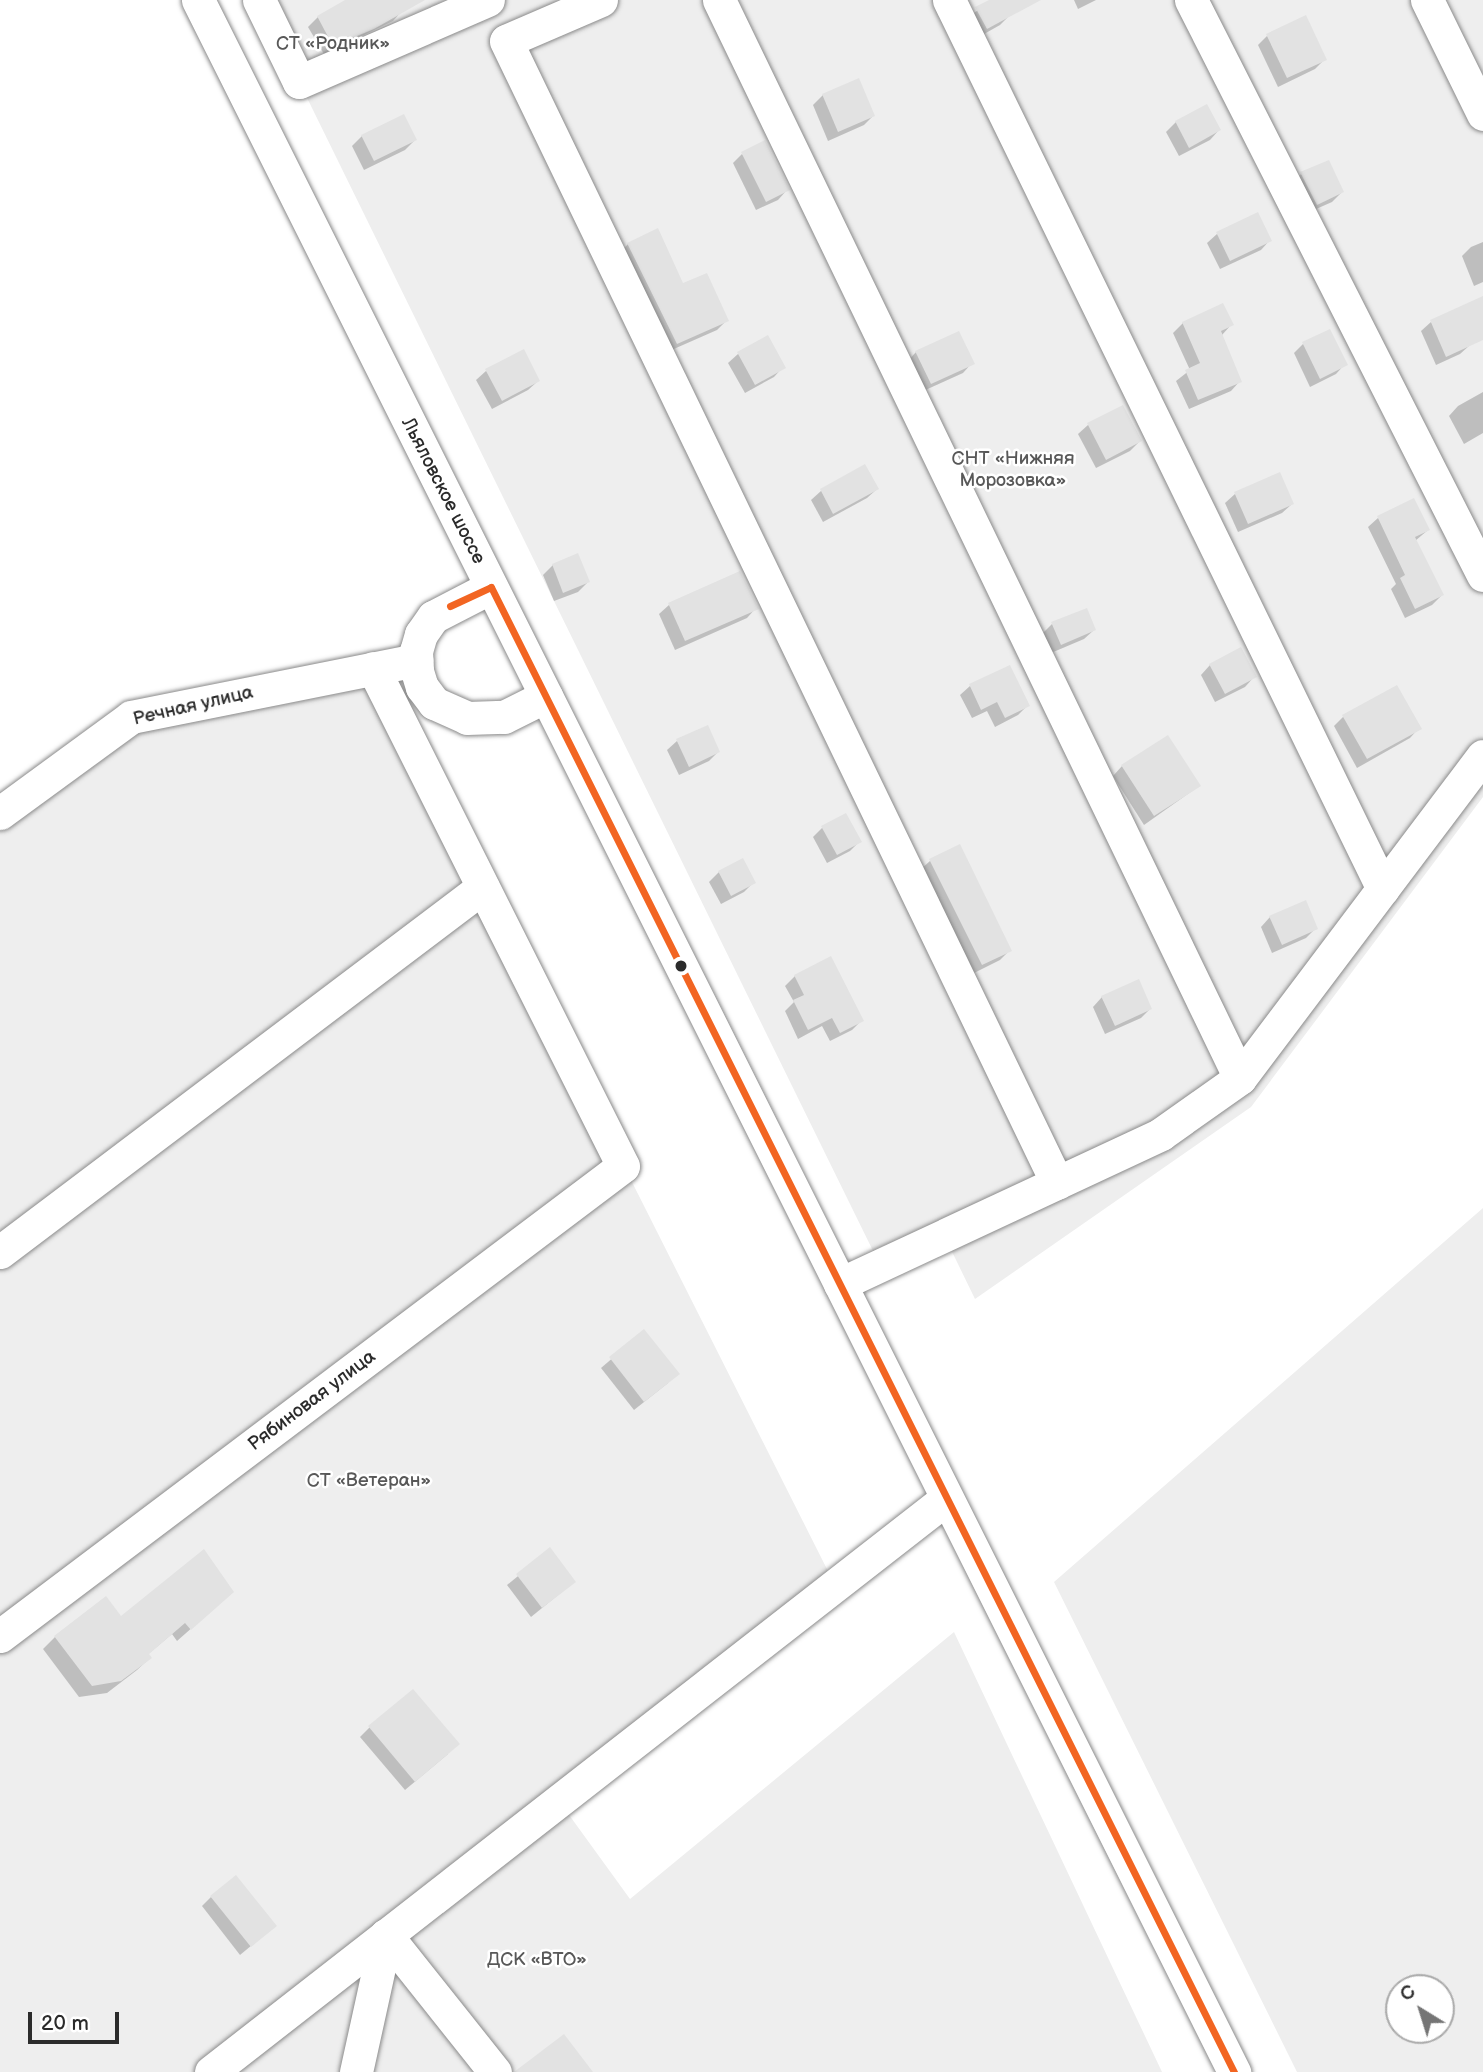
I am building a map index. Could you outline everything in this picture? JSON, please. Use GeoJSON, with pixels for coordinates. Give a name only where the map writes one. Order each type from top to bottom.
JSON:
{"type":"FeatureCollection","features":[{"type":"Feature","properties":{"kind":"street","name":"Льяловское шоссе"},"geometry":{"type":"LineString","coordinates":[[198,0],[1234,2072]]}},
{"type":"Feature","properties":{"kind":"street"},"geometry":{"type":"LineString","coordinates":[[259,0],[299,82],[488,0]]}},
{"type":"Feature","properties":{"kind":"street"},"geometry":{"type":"LineString","coordinates":[[601,0],[506,41],[1056,1183]]}},
{"type":"Feature","properties":{"kind":"street"},"geometry":{"type":"LineString","coordinates":[[719,0],[1240,1078]]}},
{"type":"Feature","properties":{"kind":"street"},"geometry":{"type":"LineString","coordinates":[[949,0],[1383,889]]}},
{"type":"Feature","properties":{"kind":"street"},"geometry":{"type":"LineString","coordinates":[[1191,0],[1483,575]]}},
{"type":"Feature","properties":{"kind":"street"},"geometry":{"type":"LineString","coordinates":[[1427,0],[1483,114]]}},
{"type":"Feature","properties":{"kind":"street"},"geometry":{"type":"LineString","coordinates":[[491,587],[433,617],[421,634],[416,660],[422,687],[434,703],[467,719],[504,717],[546,696]]}},
{"type":"Feature","properties":{"kind":"street","name":"Речная улица"},"geometry":{"type":"LineString","coordinates":[[0,813],[131,717],[416,660]]}},
{"type":"Feature","properties":{"kind":"street"},"geometry":{"type":"LineString","coordinates":[[0,1252],[483,887],[373,668]]}},
{"type":"Feature","properties":{"kind":"street"},"geometry":{"type":"LineString","coordinates":[[840,1284],[1161,1134],[1240,1078],[1483,756]]}},
{"type":"Feature","properties":{"kind":"street","name":"Рябиновая улица"},"geometry":{"type":"LineString","coordinates":[[0,1636],[623,1166],[483,887]]}},
{"type":"Feature","properties":{"kind":"street"},"geometry":{"type":"LineString","coordinates":[[211,2072],[947,1498]]}},
{"type":"Feature","properties":{"kind":"street"},"geometry":{"type":"LineString","coordinates":[[356,2072],[386,1935]]}},
{"type":"Feature","properties":{"kind":"street"},"geometry":{"type":"LineString","coordinates":[[386,1935],[495,2072]]}},
{"type":"Feature","properties":{"kind":"shaded area","name":"СНТ «Нижняя Морозовка»"},"geometry":{"type":"Polygon","coordinates":[[[259,0],[1483,0],[1483,797],[1251,1107],[975,1299],[940,1227],[876,1257],[259,0]]]}},
{"type":"Feature","properties":{"kind":"shaded area","name":"СТ «Ветеран»"},"geometry":{"type":"Polygon","coordinates":[[[373,668],[835,1585],[559,1801],[630,1899],[954,1632],[1162,2072],[0,2072],[0,813],[131,717],[373,668]]]}},
{"type":"Feature","properties":{"kind":"shaded area"},"geometry":{"type":"Polygon","coordinates":[[[1483,1208],[1483,2072],[1297,2072],[1054,1582],[1483,1208]]]}},
{"type":"Feature","properties":{"kind":"building"},"geometry":{"type":"Polygon","coordinates":[[[345,0],[425,0],[374,29],[333,46],[317,16],[345,0]]]}},
{"type":"Feature","properties":{"kind":"building"},"geometry":{"type":"Polygon","coordinates":[[[989,0],[1041,0],[987,29],[975,7],[989,0]]]}},
{"type":"Feature","properties":{"kind":"building"},"geometry":{"type":"Polygon","coordinates":[[[1306,15],[1327,60],[1287,78],[1266,34],[1306,15]]]}},
{"type":"Feature","properties":{"kind":"building"},"geometry":{"type":"Polygon","coordinates":[[[859,78],[875,116],[838,132],[822,94],[859,78]]]}},
{"type":"Feature","properties":{"kind":"building"},"geometry":{"type":"Polygon","coordinates":[[[1207,104],[1221,130],[1189,148],[1175,121],[1207,104]]]}},
{"type":"Feature","properties":{"kind":"building"},"geometry":{"type":"Polygon","coordinates":[[[404,114],[417,140],[374,161],[361,135],[404,114]]]}},
{"type":"Feature","properties":{"kind":"building"},"geometry":{"type":"Polygon","coordinates":[[[765,140],[790,190],[766,202],[741,152],[765,140]]]}},
{"type":"Feature","properties":{"kind":"building"},"geometry":{"type":"Polygon","coordinates":[[[1329,160],[1344,192],[1317,205],[1300,172],[1329,160]]]}},
{"type":"Feature","properties":{"kind":"building"},"geometry":{"type":"Polygon","coordinates":[[[1258,212],[1272,241],[1230,261],[1216,232],[1258,212]]]}},
{"type":"Feature","properties":{"kind":"building"},"geometry":{"type":"Polygon","coordinates":[[[658,228],[683,283],[707,273],[729,321],[677,344],[627,243],[658,228]]]}},
{"type":"Feature","properties":{"kind":"building"},"geometry":{"type":"Polygon","coordinates":[[[1483,296],[1483,340],[1446,357],[1430,320],[1483,296]]]}},
{"type":"Feature","properties":{"kind":"building"},"geometry":{"type":"Polygon","coordinates":[[[1223,303],[1234,325],[1221,331],[1242,382],[1198,400],[1185,370],[1200,363],[1182,322],[1223,303]]]}},
{"type":"Feature","properties":{"kind":"building"},"geometry":{"type":"Polygon","coordinates":[[[1330,329],[1348,365],[1320,379],[1302,342],[1330,329]]]}},
{"type":"Feature","properties":{"kind":"building"},"geometry":{"type":"Polygon","coordinates":[[[959,331],[975,364],[931,384],[915,351],[959,331]]]}},
{"type":"Feature","properties":{"kind":"building"},"geometry":{"type":"Polygon","coordinates":[[[768,335],[786,368],[755,385],[737,352],[768,335]]]}},
{"type":"Feature","properties":{"kind":"building"},"geometry":{"type":"Polygon","coordinates":[[[524,349],[540,381],[502,401],[485,369],[524,349]]]}},
{"type":"Feature","properties":{"kind":"building"},"geometry":{"type":"Polygon","coordinates":[[[1123,405],[1142,441],[1106,460],[1087,423],[1123,405]]]}},
{"type":"Feature","properties":{"kind":"building"},"geometry":{"type":"Polygon","coordinates":[[[865,464],[879,489],[833,514],[820,489],[865,464]]]}},
{"type":"Feature","properties":{"kind":"building"},"geometry":{"type":"Polygon","coordinates":[[[1280,472],[1294,504],[1248,524],[1234,492],[1280,472]]]}},
{"type":"Feature","properties":{"kind":"building"},"geometry":{"type":"Polygon","coordinates":[[[1414,498],[1430,530],[1415,537],[1444,595],[1415,609],[1400,578],[1405,575],[1377,516],[1414,498]]]}},
{"type":"Feature","properties":{"kind":"building"},"geometry":{"type":"Polygon","coordinates":[[[578,553],[590,582],[563,593],[552,564],[578,553]]]}},
{"type":"Feature","properties":{"kind":"building"},"geometry":{"type":"Polygon","coordinates":[[[740,571],[759,609],[685,641],[668,603],[740,571]]]}},
{"type":"Feature","properties":{"kind":"building"},"geometry":{"type":"Polygon","coordinates":[[[1087,608],[1096,630],[1061,645],[1051,622],[1087,608]]]}},
{"type":"Feature","properties":{"kind":"building"},"geometry":{"type":"Polygon","coordinates":[[[1241,647],[1257,677],[1225,694],[1209,664],[1241,647]]]}},
{"type":"Feature","properties":{"kind":"building"},"geometry":{"type":"Polygon","coordinates":[[[1010,665],[1030,706],[1005,718],[997,702],[981,710],[969,684],[1010,665]]]}},
{"type":"Feature","properties":{"kind":"building"},"geometry":{"type":"Polygon","coordinates":[[[1397,685],[1422,729],[1367,759],[1342,715],[1397,685]]]}},
{"type":"Feature","properties":{"kind":"building"},"geometry":{"type":"Polygon","coordinates":[[[708,725],[720,752],[689,767],[676,739],[708,725]]]}},
{"type":"Feature","properties":{"kind":"building"},"geometry":{"type":"Polygon","coordinates":[[[1168,735],[1201,786],[1154,816],[1121,765],[1168,735]]]}},
{"type":"Feature","properties":{"kind":"building"},"geometry":{"type":"Polygon","coordinates":[[[846,813],[862,842],[837,855],[821,826],[846,813]]]}},
{"type":"Feature","properties":{"kind":"building"},"geometry":{"type":"Polygon","coordinates":[[[960,844],[1012,951],[982,965],[929,859],[960,844]]]}},
{"type":"Feature","properties":{"kind":"building"},"geometry":{"type":"Polygon","coordinates":[[[743,858],[756,883],[731,896],[718,871],[743,858]]]}},
{"type":"Feature","properties":{"kind":"building"},"geometry":{"type":"Polygon","coordinates":[[[1306,900],[1318,929],[1282,945],[1269,916],[1306,900]]]}},
{"type":"Feature","properties":{"kind":"building"},"geometry":{"type":"Polygon","coordinates":[[[831,956],[864,1021],[840,1033],[832,1018],[808,1030],[793,1000],[804,995],[794,975],[831,956]]]}},
{"type":"Feature","properties":{"kind":"building"},"geometry":{"type":"Polygon","coordinates":[[[1139,979],[1152,1009],[1115,1026],[1101,996],[1139,979]]]}},
{"type":"Feature","properties":{"kind":"building"},"geometry":{"type":"Polygon","coordinates":[[[644,1329],[680,1374],[644,1402],[609,1357],[644,1329]]]}},
{"type":"Feature","properties":{"kind":"building"},"geometry":{"type":"Polygon","coordinates":[[[550,1547],[576,1582],[542,1608],[516,1574],[550,1547]]]}},
{"type":"Feature","properties":{"kind":"building"},"geometry":{"type":"Polygon","coordinates":[[[204,1549],[234,1592],[191,1630],[185,1623],[149,1654],[152,1658],[121,1681],[92,1686],[54,1636],[106,1596],[121,1616],[204,1549]]]}},
{"type":"Feature","properties":{"kind":"building"},"geometry":{"type":"Polygon","coordinates":[[[413,1689],[460,1744],[415,1782],[368,1726],[413,1689]]]}},
{"type":"Feature","properties":{"kind":"building"},"geometry":{"type":"Polygon","coordinates":[[[236,1875],[277,1926],[251,1947],[210,1896],[236,1875]]]}},
{"type":"Feature","properties":{"kind":"building"},"geometry":{"type":"Polygon","coordinates":[[[564,2034],[593,2072],[514,2072],[564,2034]]]}},
{"type":"Feature","properties":{"kind":"transit line"},"geometry":{"type":"LineString","coordinates":[[450,606],[491,587],[1234,2072]]}},
{"type":"Feature","properties":{"kind":"park label","name":"СТ «Родник»"},"geometry":{"type":"Point","coordinates":[333,44]}},
{"type":"Feature","properties":{"kind":"park label","name":"ДСК «ВТО»"},"geometry":{"type":"Point","coordinates":[537,1960]}}]}
